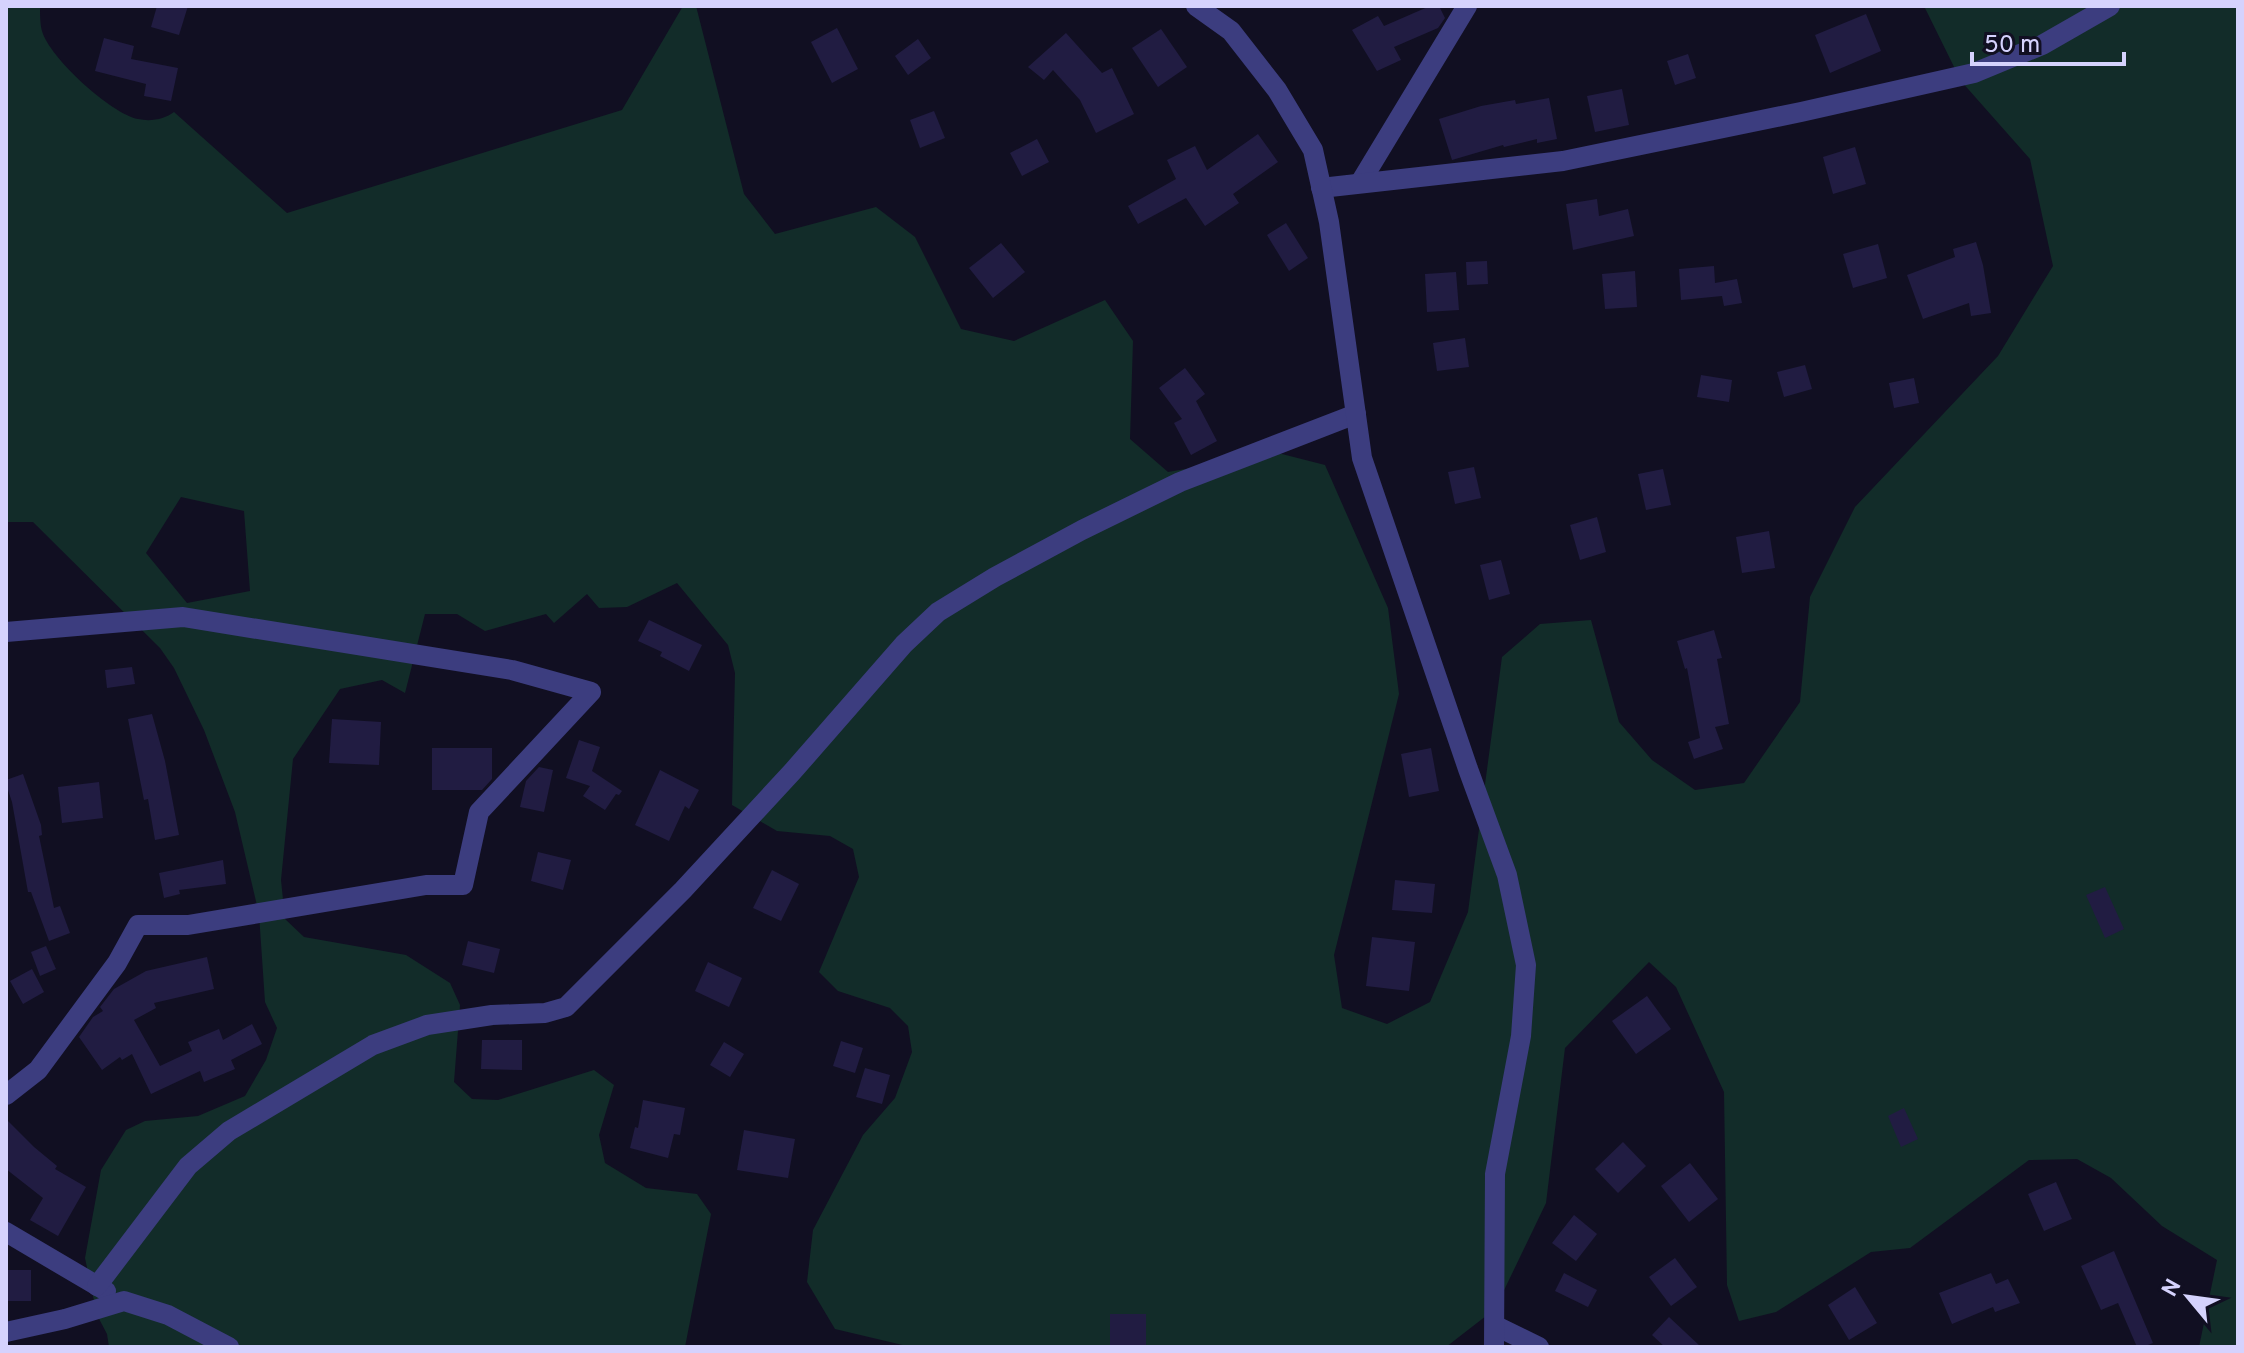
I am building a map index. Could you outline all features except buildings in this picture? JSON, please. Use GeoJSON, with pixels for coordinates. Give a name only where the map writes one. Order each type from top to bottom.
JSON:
{"type":"FeatureCollection","features":[{"type":"Feature","properties":{"kind":"street"},"geometry":{"type":"LineString","coordinates":[[1196,6],[1231,31],[1277,90],[1313,150],[1329,222],[1366,472],[1507,875],[1526,965],[1521,1036],[1495,1174],[1495,1337],[1539,1347]]}},
{"type":"Feature","properties":{"kind":"street"},"geometry":{"type":"LineString","coordinates":[[1360,183],[1467,6]]}},
{"type":"Feature","properties":{"kind":"street"},"geometry":{"type":"LineString","coordinates":[[1321,188],[1563,161],[1974,73],[2042,45],[2110,6]]}},
{"type":"Feature","properties":{"kind":"street"},"geometry":{"type":"LineString","coordinates":[[97,1286],[188,1166],[229,1131],[373,1045],[427,1025],[492,1015],[545,1013],[566,1007],[683,890],[904,644],[938,612],[1069,536],[1180,482],[1356,414]]}},
{"type":"Feature","properties":{"kind":"street"},"geometry":{"type":"LineString","coordinates":[[6,632],[183,617],[512,670],[591,692],[479,812],[463,885],[426,885],[188,925],[138,925],[117,963],[38,1070],[6,1095]]}},
{"type":"Feature","properties":{"kind":"street"},"geometry":{"type":"LineString","coordinates":[[6,1232],[124,1301],[168,1315],[229,1347]]}},
{"type":"Feature","properties":{"kind":"street"},"geometry":{"type":"LineString","coordinates":[[6,1332],[65,1319],[124,1301]]}},
{"type":"Feature","properties":{"kind":"green space"},"geometry":{"type":"Polygon","coordinates":[[[6,6],[40,6],[41,28],[47,42],[82,83],[113,107],[138,119],[158,119],[174,112],[287,213],[622,110],[683,6],[696,6],[744,194],[775,234],[876,207],[915,237],[961,329],[1014,341],[1105,300],[1133,341],[1130,439],[1168,472],[1278,453],[1325,465],[1388,608],[1399,694],[1334,955],[1342,1008],[1387,1024],[1430,1002],[1468,912],[1502,657],[1540,624],[1591,620],[1619,722],[1652,760],[1695,790],[1744,783],[1800,702],[1810,597],[1855,507],[1998,356],[2053,266],[2030,159],[1961,81],[1924,6],[2238,6],[2238,1347],[2199,1347],[2217,1260],[2162,1226],[2111,1178],[2077,1159],[2029,1160],[1910,1248],[1871,1252],[1776,1312],[1739,1321],[1727,1285],[1724,1092],[1676,987],[1649,962],[1565,1048],[1546,1203],[1495,1309],[1446,1347],[911,1347],[835,1329],[807,1282],[813,1230],[863,1135],[895,1098],[912,1052],[908,1026],[890,1008],[838,991],[819,972],[859,877],[853,849],[830,836],[777,831],[732,805],[735,673],[728,645],[677,583],[627,607],[599,608],[587,594],[554,623],[546,614],[485,631],[457,614],[425,614],[405,693],[382,680],[340,689],[293,759],[281,880],[285,919],[304,937],[406,955],[450,983],[460,1005],[454,1082],[472,1099],[498,1100],[594,1070],[614,1085],[599,1135],[605,1163],[646,1188],[697,1194],[711,1214],[685,1347],[109,1347],[107,1334],[97,1315],[85,1258],[101,1170],[126,1130],[145,1121],[198,1116],[245,1096],[266,1060],[277,1028],[265,1002],[259,914],[235,812],[204,730],[174,668],[160,648],[33,522],[6,522],[6,6]],[[181,497],[146,553],[187,603],[250,591],[244,511],[181,497]]]}}]}
